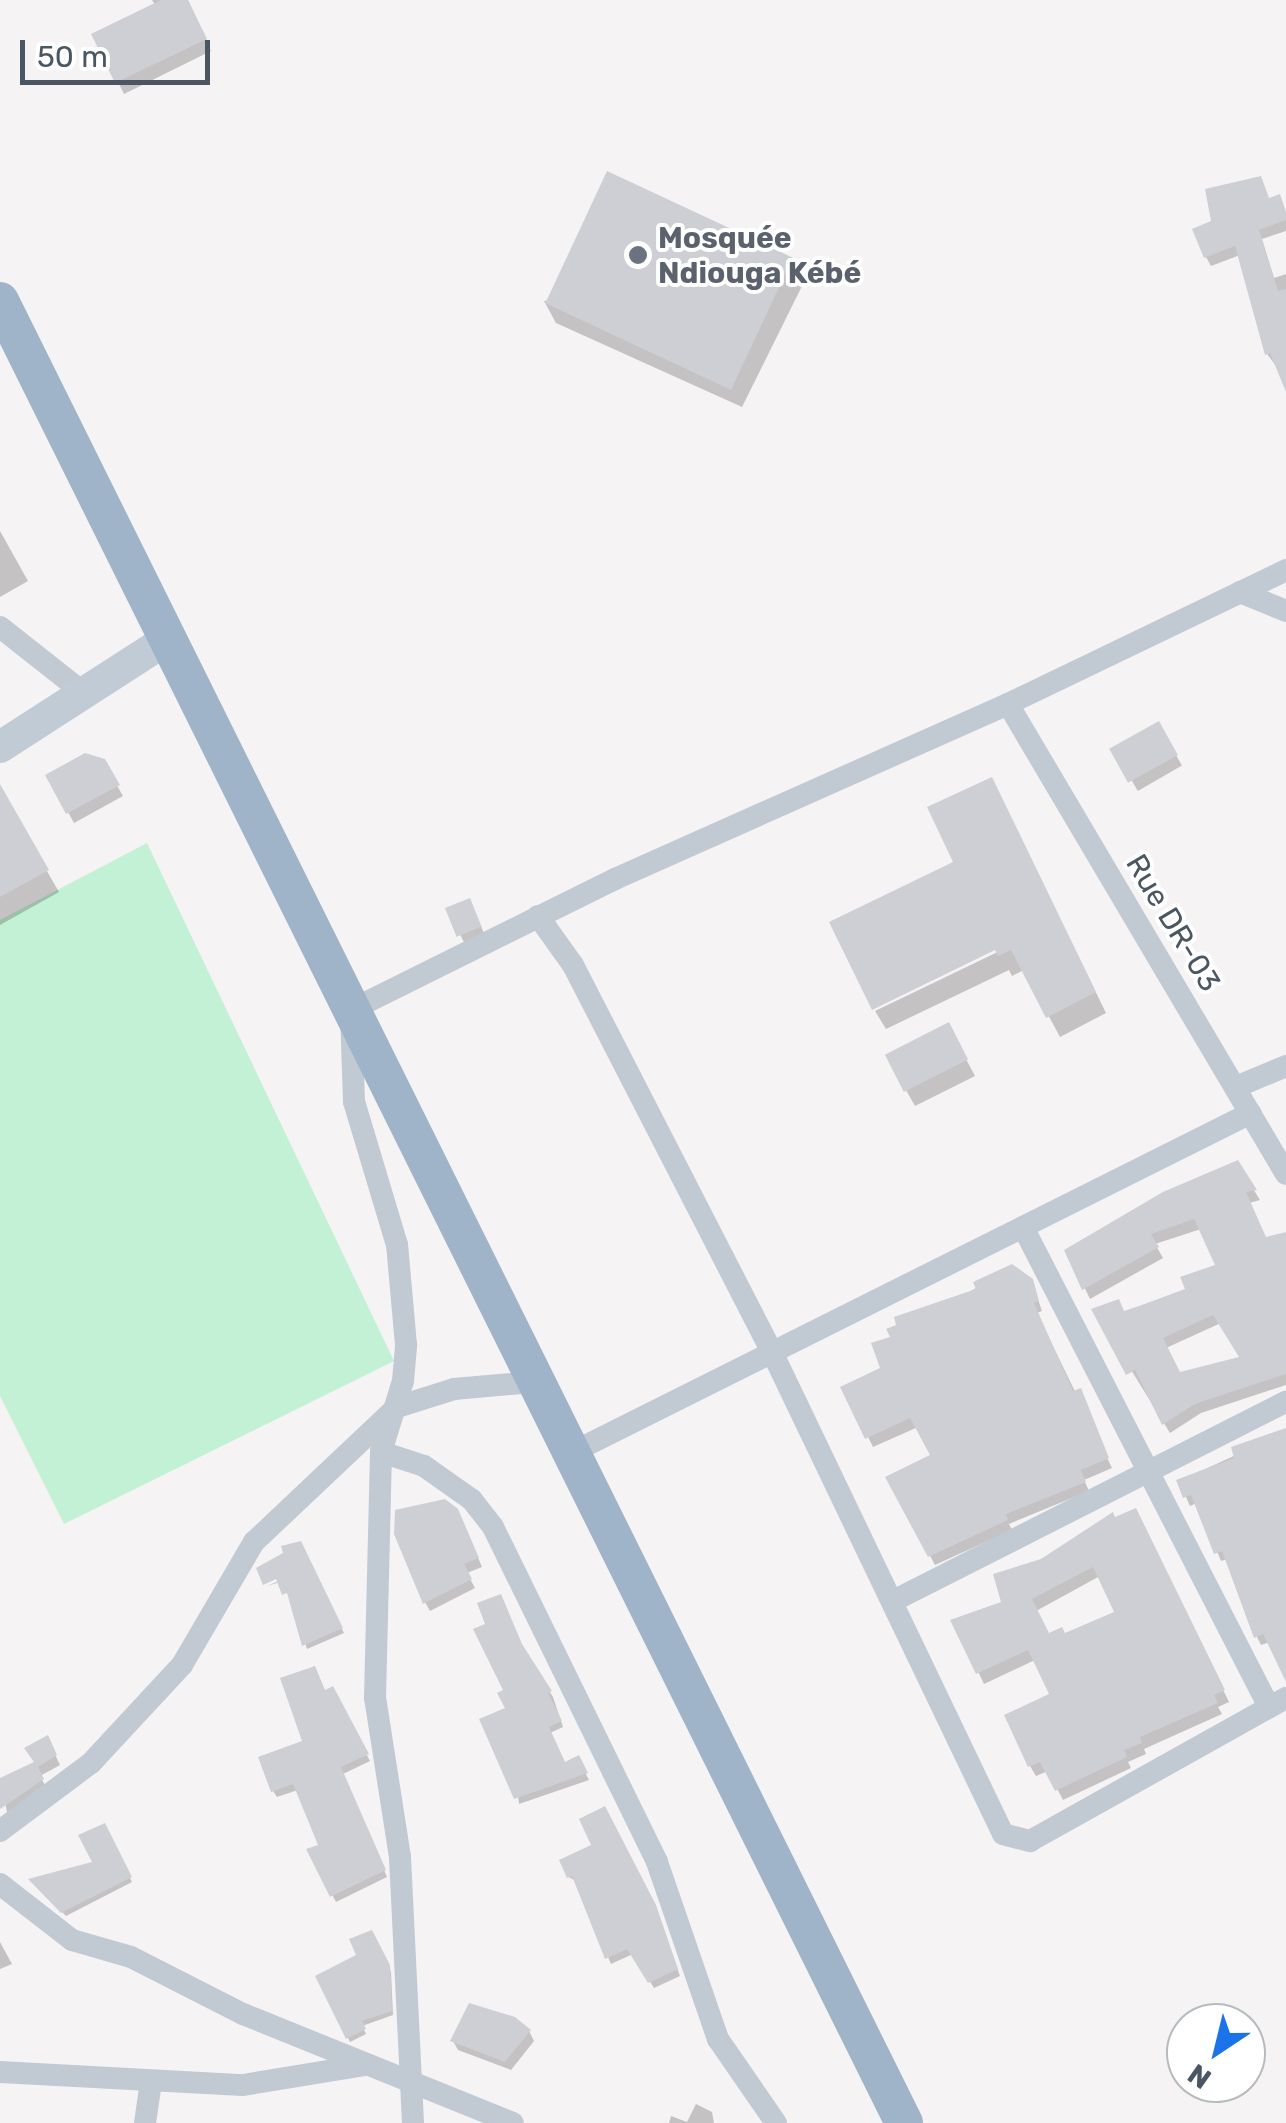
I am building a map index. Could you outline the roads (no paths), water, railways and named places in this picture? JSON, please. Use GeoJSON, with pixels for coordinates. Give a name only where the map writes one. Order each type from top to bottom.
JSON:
{"type":"FeatureCollection","features":[{"type":"Feature","properties":{"kind":"highway"},"geometry":{"type":"LineString","coordinates":[[0,301],[904,2123]]}},
{"type":"Feature","properties":{"kind":"main road"},"geometry":{"type":"LineString","coordinates":[[0,747],[169,638]]}},
{"type":"Feature","properties":{"kind":"street"},"geometry":{"type":"LineString","coordinates":[[413,2123],[400,1857],[376,1698],[381,1452],[397,1407],[406,1346],[397,1245],[354,1102],[351,1010],[538,916],[1008,704],[1286,570]]}},
{"type":"Feature","properties":{"kind":"street"},"geometry":{"type":"LineString","coordinates":[[1240,592],[1286,611]]}},
{"type":"Feature","properties":{"kind":"street"},"geometry":{"type":"LineString","coordinates":[[0,628],[85,694]]}},
{"type":"Feature","properties":{"kind":"street","name":"Rue DR-03"},"geometry":{"type":"LineString","coordinates":[[1008,704],[1286,1174]]}},
{"type":"Feature","properties":{"kind":"street"},"geometry":{"type":"LineString","coordinates":[[538,916],[572,964],[772,1352],[1003,1834],[1030,1841],[1277,1702],[1148,1472],[1023,1227]]}},
{"type":"Feature","properties":{"kind":"street"},"geometry":{"type":"LineString","coordinates":[[1236,1088],[1286,1066]]}},
{"type":"Feature","properties":{"kind":"street"},"geometry":{"type":"LineString","coordinates":[[569,1454],[1251,1113]]}},
{"type":"Feature","properties":{"kind":"street"},"geometry":{"type":"LineString","coordinates":[[0,1831],[92,1763],[182,1664],[254,1542],[397,1407],[454,1389],[533,1382]]}},
{"type":"Feature","properties":{"kind":"street"},"geometry":{"type":"LineString","coordinates":[[894,1600],[1286,1402]]}},
{"type":"Feature","properties":{"kind":"street"},"geometry":{"type":"LineString","coordinates":[[381,1452],[424,1466],[472,1500],[493,1527],[657,1862],[718,2039],[776,2123]]}},
{"type":"Feature","properties":{"kind":"street"},"geometry":{"type":"LineString","coordinates":[[0,1884],[72,1940],[131,1957],[365,2066],[513,2123]]}},
{"type":"Feature","properties":{"kind":"street"},"geometry":{"type":"LineString","coordinates":[[0,2072],[243,2085],[365,2066]]}},
{"type":"Feature","properties":{"kind":"street"},"geometry":{"type":"LineString","coordinates":[[145,2123],[151,2082]]}},
{"type":"Feature","properties":{"kind":"place","name":"Mosquée Ndiouga Kébé"},"geometry":{"type":"Point","coordinates":[638,255]}}]}
